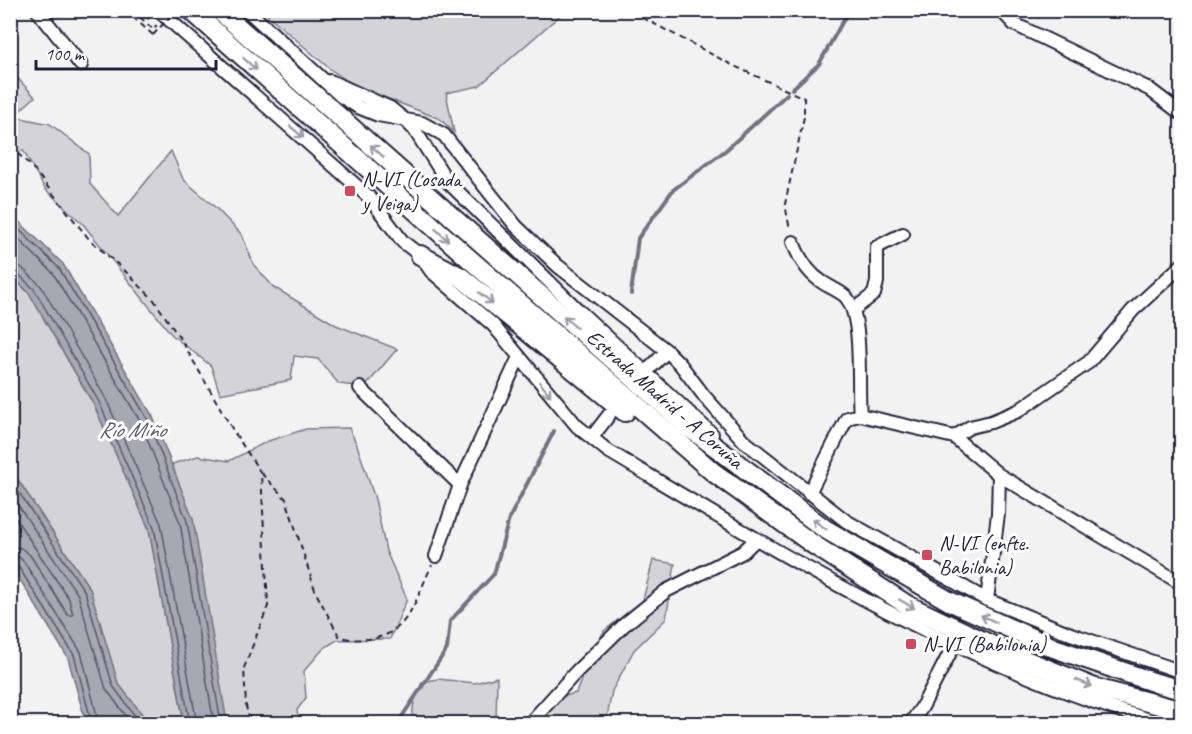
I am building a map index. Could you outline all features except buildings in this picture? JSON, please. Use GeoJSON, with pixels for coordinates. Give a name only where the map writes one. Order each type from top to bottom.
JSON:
{"type":"FeatureCollection","features":[{"type":"Feature","properties":{"kind":"highway","name":"Estrada Madrid - A Coruña"},"geometry":{"type":"LineString","coordinates":[[190,10],[713,472],[814,545],[909,606],[1030,662],[1095,688],[1182,711]]}},
{"type":"Feature","properties":{"kind":"highway","name":"Estrada Madrid - A Coruña"},"geometry":{"type":"LineString","coordinates":[[219,10],[690,428],[825,529],[949,601],[1054,648],[1182,690]]}},
{"type":"Feature","properties":{"kind":"highway"},"geometry":{"type":"LineString","coordinates":[[420,255],[461,277],[698,471],[772,527],[827,562],[881,588]]}},
{"type":"Feature","properties":{"kind":"street"},"geometry":{"type":"LineString","coordinates":[[37,10],[81,65]]}},
{"type":"Feature","properties":{"kind":"street"},"geometry":{"type":"LineString","coordinates":[[158,10],[369,197],[403,242],[420,255],[431,271],[493,325],[577,426],[608,451],[849,592],[954,645],[1041,683],[1164,723]]}},
{"type":"Feature","properties":{"kind":"street"},"geometry":{"type":"LineString","coordinates":[[247,10],[324,78],[342,97],[378,115],[422,123],[444,135],[516,226],[558,266],[667,351],[744,441],[846,521],[987,600],[1071,634],[1182,672]]}},
{"type":"Feature","properties":{"kind":"street"},"geometry":{"type":"LineString","coordinates":[[1001,10],[1014,24],[1149,89],[1182,114]]}},
{"type":"Feature","properties":{"kind":"street"},"geometry":{"type":"LineString","coordinates":[[405,120],[414,129],[447,181],[504,238],[673,400],[785,499]]}},
{"type":"Feature","properties":{"kind":"street"},"geometry":{"type":"LineString","coordinates":[[853,310],[874,294],[878,282],[877,247],[903,234]]}},
{"type":"Feature","properties":{"kind":"street"},"geometry":{"type":"LineString","coordinates":[[793,242],[801,261],[820,281],[845,296],[853,310],[859,363],[860,415]]}},
{"type":"Feature","properties":{"kind":"street"},"geometry":{"type":"LineString","coordinates":[[954,437],[970,427],[991,422],[1018,411],[1089,362],[1133,310],[1182,265]]}},
{"type":"Feature","properties":{"kind":"street"},"geometry":{"type":"LineString","coordinates":[[845,296],[874,294]]}},
{"type":"Feature","properties":{"kind":"street"},"geometry":{"type":"LineString","coordinates":[[650,368],[667,351]]}},
{"type":"Feature","properties":{"kind":"street"},"geometry":{"type":"LineString","coordinates":[[436,556],[460,485],[519,357]]}},
{"type":"Feature","properties":{"kind":"street"},"geometry":{"type":"LineString","coordinates":[[360,388],[460,485]]}},
{"type":"Feature","properties":{"kind":"street"},"geometry":{"type":"LineString","coordinates":[[592,437],[609,415]]}},
{"type":"Feature","properties":{"kind":"street"},"geometry":{"type":"LineString","coordinates":[[809,493],[847,418],[860,415],[954,437],[999,475],[1182,584]]}},
{"type":"Feature","properties":{"kind":"street"},"geometry":{"type":"LineString","coordinates":[[987,600],[999,514],[999,475]]}},
{"type":"Feature","properties":{"kind":"street"},"geometry":{"type":"LineString","coordinates":[[529,723],[624,625],[666,591],[743,552],[756,539]]}},
{"type":"Feature","properties":{"kind":"street"},"geometry":{"type":"LineString","coordinates":[[910,723],[954,645]]}},
{"type":"Feature","properties":{"kind":"path"},"geometry":{"type":"LineString","coordinates":[[125,10],[153,35],[176,10]]}},
{"type":"Feature","properties":{"kind":"path"},"geometry":{"type":"LineString","coordinates":[[132,10],[154,30],[156,26],[139,10]]}},
{"type":"Feature","properties":{"kind":"path"},"geometry":{"type":"LineString","coordinates":[[623,10],[649,21],[732,65],[804,98],[804,117],[785,204],[793,242]]}},
{"type":"Feature","properties":{"kind":"path"},"geometry":{"type":"LineString","coordinates":[[10,146],[32,166],[89,239],[123,268],[154,300],[183,343],[234,432],[261,473],[286,499],[316,593],[339,636],[350,640],[376,639],[397,631],[411,612],[436,556]]}},
{"type":"Feature","properties":{"kind":"path"},"geometry":{"type":"LineString","coordinates":[[250,723],[246,706],[244,668],[268,606],[261,473]]}},
{"type":"Feature","properties":{"kind":"shaded area"},"geometry":{"type":"Polygon","coordinates":[[[263,11],[565,11],[479,86],[446,93],[454,132],[440,119],[349,82],[330,69],[263,11]]]}},
{"type":"Feature","properties":{"kind":"shaded area"},"geometry":{"type":"Polygon","coordinates":[[[10,70],[35,97],[16,114],[11,108],[10,70]]]}},
{"type":"Feature","properties":{"kind":"shaded area"},"geometry":{"type":"Polygon","coordinates":[[[11,116],[50,124],[89,154],[90,184],[118,216],[171,151],[183,179],[242,235],[254,265],[276,290],[336,325],[397,349],[365,387],[339,384],[318,359],[294,356],[291,380],[220,394],[211,366],[172,335],[83,224],[45,189],[23,150],[11,157],[11,116]]]}},
{"type":"Feature","properties":{"kind":"shaded area"},"geometry":{"type":"Polygon","coordinates":[[[10,275],[29,293],[94,405],[149,529],[184,723],[149,723],[118,684],[90,589],[18,480],[11,464],[10,275]]]}},
{"type":"Feature","properties":{"kind":"shaded area"},"geometry":{"type":"Polygon","coordinates":[[[349,428],[375,499],[386,551],[407,599],[390,639],[337,640],[324,648],[304,671],[306,698],[297,710],[299,723],[218,723],[177,480],[172,464],[198,456],[229,461],[268,441],[306,429],[349,428]]]}},
{"type":"Feature","properties":{"kind":"shaded area"},"geometry":{"type":"Polygon","coordinates":[[[653,560],[675,564],[666,619],[634,650],[612,691],[606,723],[539,724],[552,699],[576,693],[588,661],[604,631],[643,600],[653,560]]]}},
{"type":"Feature","properties":{"kind":"shaded area"},"geometry":{"type":"Polygon","coordinates":[[[497,677],[496,723],[411,723],[414,702],[422,682],[438,679],[475,683],[497,677]]]}},
{"type":"Feature","properties":{"kind":"water","name":"Río Miño"},"geometry":{"type":"Polygon","coordinates":[[[10,213],[63,264],[153,417],[193,519],[227,723],[184,723],[149,529],[94,405],[29,293],[11,275],[10,213]]]}},
{"type":"Feature","properties":{"kind":"water"},"geometry":{"type":"Polygon","coordinates":[[[11,464],[18,480],[90,589],[118,683],[149,723],[86,723],[68,658],[11,565],[11,464]]]}},
{"type":"Feature","properties":{"kind":"waterway"},"geometry":{"type":"LineString","coordinates":[[792,89],[819,64],[849,10]]}},
{"type":"Feature","properties":{"kind":"waterway"},"geometry":{"type":"LineString","coordinates":[[631,294],[638,238],[673,190],[726,150],[787,94]]}},
{"type":"Feature","properties":{"kind":"waterway"},"geometry":{"type":"LineString","coordinates":[[397,724],[447,649],[450,621],[494,574],[509,519],[554,431]]}},
{"type":"Feature","properties":{"kind":"place","name":"N-VI (Losada y Veiga)"},"geometry":{"type":"Point","coordinates":[350,191]}},
{"type":"Feature","properties":{"kind":"place","name":"N-VI (enfte. Babilonia)"},"geometry":{"type":"Point","coordinates":[927,555]}},
{"type":"Feature","properties":{"kind":"place","name":"N-VI (Babilonia)"},"geometry":{"type":"Point","coordinates":[911,644]}}]}
